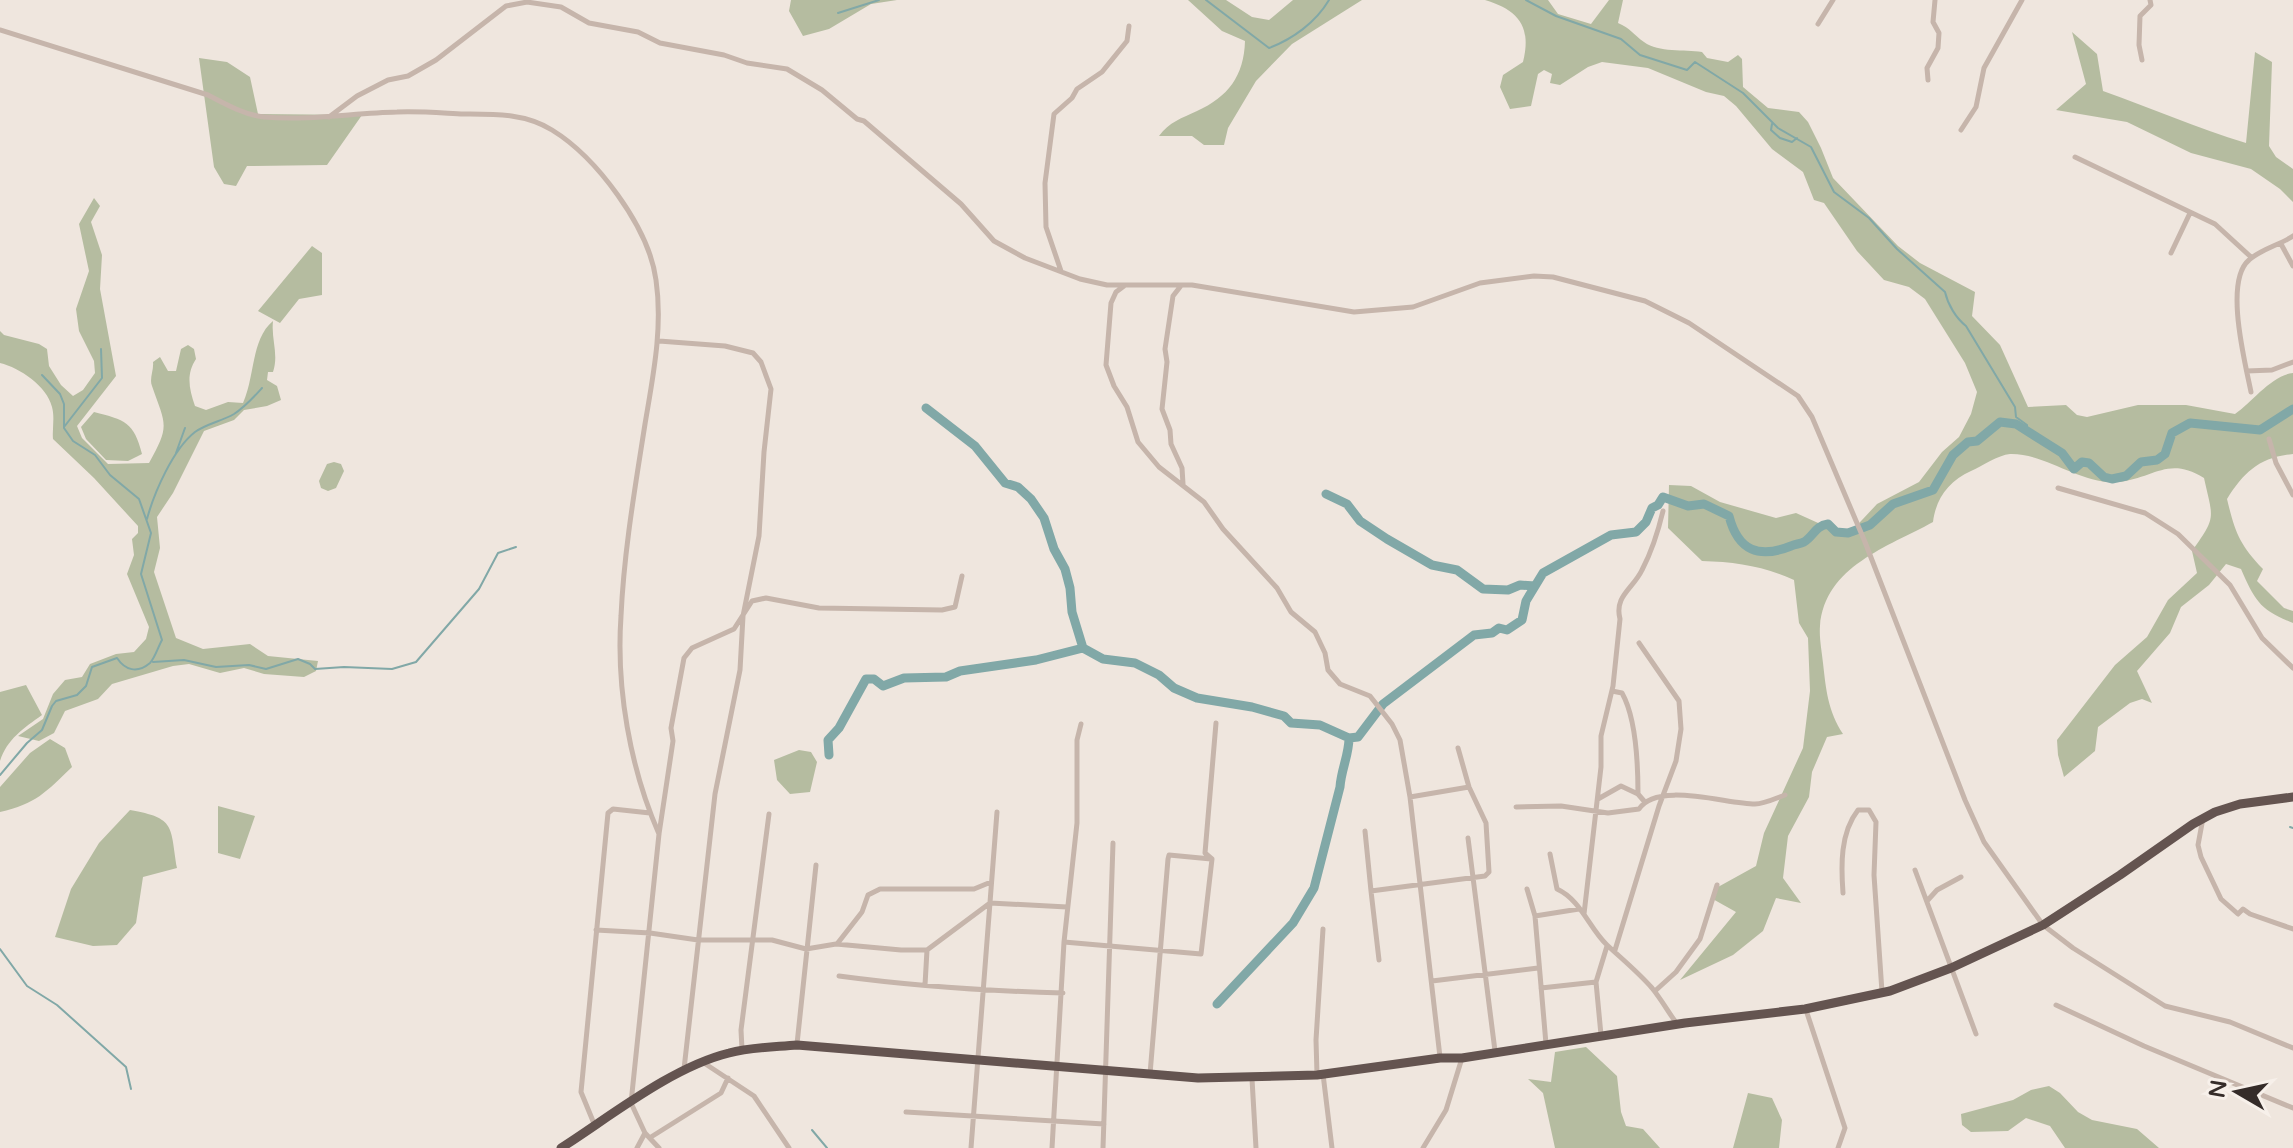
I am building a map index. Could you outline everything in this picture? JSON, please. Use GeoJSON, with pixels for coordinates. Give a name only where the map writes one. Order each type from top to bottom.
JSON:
{"type":"FeatureCollection","features":[{"type":"Feature","properties":{"kind":"highway"},"geometry":{"type":"LineString","coordinates":[[563,1147],[684,1070],[742,1050],[797,1045],[1150,1075],[1252,1079],[1320,1075],[1440,1058],[1462,1058],[1805,1009],[1882,993],[1951,968],[2043,925],[2204,817],[2240,804],[2293,797]]}},
{"type":"Feature","properties":{"kind":"street"},"geometry":{"type":"LineString","coordinates":[[1818,24],[1833,0]]}},
{"type":"Feature","properties":{"kind":"street"},"geometry":{"type":"LineString","coordinates":[[1928,80],[1927,68],[1938,48],[1939,33],[1933,22],[1935,0]]}},
{"type":"Feature","properties":{"kind":"street"},"geometry":{"type":"LineString","coordinates":[[1961,130],[1976,107],[1984,68],[2022,0]]}},
{"type":"Feature","properties":{"kind":"street"},"geometry":{"type":"LineString","coordinates":[[2142,60],[2140,16],[2151,5],[2150,0]]}},
{"type":"Feature","properties":{"kind":"street"},"geometry":{"type":"LineString","coordinates":[[329,117],[357,96],[388,80],[408,76],[436,60],[506,6],[527,2],[561,7],[589,23],[638,32],[660,43],[787,69],[864,121],[961,204],[994,241],[1025,258],[1107,285],[1192,285],[1354,312],[1413,307],[1480,283],[1544,276],[1645,301],[1689,323],[1798,396],[1812,417],[1860,528],[1984,842],[2043,925],[2073,948],[2165,1006],[2230,1022],[2293,1048]]}},
{"type":"Feature","properties":{"kind":"street"},"geometry":{"type":"LineString","coordinates":[[1062,272],[1046,227],[1045,183],[1054,114],[1072,98],[1077,89],[1102,72],[1127,41],[1129,26]]}},
{"type":"Feature","properties":{"kind":"street"},"geometry":{"type":"LineString","coordinates":[[0,30],[208,95],[262,117],[329,117],[398,112],[519,116],[552,130],[594,166],[626,206],[648,245],[656,280],[659,341],[629,523],[620,617],[621,686],[633,748],[650,813],[659,834]]}},
{"type":"Feature","properties":{"kind":"street"},"geometry":{"type":"LineString","coordinates":[[2075,157],[2215,224],[2251,257]]}},
{"type":"Feature","properties":{"kind":"street"},"geometry":{"type":"LineString","coordinates":[[2171,253],[2190,213]]}},
{"type":"Feature","properties":{"kind":"street"},"geometry":{"type":"LineString","coordinates":[[2251,392],[2237,285],[2243,266],[2251,257],[2293,236]]}},
{"type":"Feature","properties":{"kind":"street"},"geometry":{"type":"LineString","coordinates":[[2281,244],[2293,266]]}},
{"type":"Feature","properties":{"kind":"street"},"geometry":{"type":"LineString","coordinates":[[1125,285],[1116,292],[1111,303],[1106,365],[1127,407],[1138,442],[1159,467],[1204,502],[1223,529],[1277,588],[1291,612],[1315,632],[1325,653],[1328,670],[1340,684],[1370,696],[1400,740],[1410,797],[1440,1058]]}},
{"type":"Feature","properties":{"kind":"street"},"geometry":{"type":"LineString","coordinates":[[1180,286],[1173,296],[1165,349],[1167,362],[1162,409],[1170,430],[1171,444],[1182,468],[1183,484]]}},
{"type":"Feature","properties":{"kind":"street"},"geometry":{"type":"LineString","coordinates":[[659,341],[725,346],[753,353],[761,362],[771,389],[759,536],[743,616],[740,670],[715,794],[684,1070]]}},
{"type":"Feature","properties":{"kind":"street"},"geometry":{"type":"LineString","coordinates":[[2247,371],[2272,370],[2293,362]]}},
{"type":"Feature","properties":{"kind":"street"},"geometry":{"type":"LineString","coordinates":[[2269,439],[2276,463],[2293,495]]}},
{"type":"Feature","properties":{"kind":"street"},"geometry":{"type":"LineString","coordinates":[[2058,488],[2145,513],[2178,534],[2230,585],[2262,638],[2293,668]]}},
{"type":"Feature","properties":{"kind":"street"},"geometry":{"type":"LineString","coordinates":[[1582,912],[1597,799],[1601,736],[1612,691],[1620,619],[1618,609],[1624,592],[1640,575],[1657,536],[1663,511]]}},
{"type":"Feature","properties":{"kind":"street"},"geometry":{"type":"LineString","coordinates":[[659,1148],[648,1135],[631,1103],[659,834],[673,741],[671,728],[684,658],[692,648],[734,629],[752,601],[766,598],[819,608],[942,610],[955,607],[962,576]]}},
{"type":"Feature","properties":{"kind":"street"},"geometry":{"type":"LineString","coordinates":[[1615,950],[1619,929],[1676,761],[1681,716],[1675,694],[1639,643]]}},
{"type":"Feature","properties":{"kind":"street"},"geometry":{"type":"LineString","coordinates":[[1612,691],[1622,693],[1626,702],[1636,753],[1638,794]]}},
{"type":"Feature","properties":{"kind":"street"},"geometry":{"type":"LineString","coordinates":[[1212,859],[1205,853],[1216,723]]}},
{"type":"Feature","properties":{"kind":"street"},"geometry":{"type":"LineString","coordinates":[[1052,1148],[1064,942],[1077,823],[1077,740],[1081,724]]}},
{"type":"Feature","properties":{"kind":"street"},"geometry":{"type":"LineString","coordinates":[[1371,891],[1473,879],[1489,872],[1486,823],[1469,787],[1458,748]]}},
{"type":"Feature","properties":{"kind":"street"},"geometry":{"type":"LineString","coordinates":[[1597,799],[1621,786],[1638,794],[1644,801]]}},
{"type":"Feature","properties":{"kind":"street"},"geometry":{"type":"LineString","coordinates":[[1410,797],[1469,787]]}},
{"type":"Feature","properties":{"kind":"street"},"geometry":{"type":"LineString","coordinates":[[1516,807],[1561,806],[1595,812],[1634,811],[1644,801],[1662,798],[1700,797],[1756,804],[1785,795]]}},
{"type":"Feature","properties":{"kind":"street"},"geometry":{"type":"LineString","coordinates":[[595,1126],[581,1092],[608,813],[613,809],[650,813]]}},
{"type":"Feature","properties":{"kind":"street"},"geometry":{"type":"LineString","coordinates":[[1843,893],[1841,860],[1852,819],[1858,810],[1869,810],[1876,822],[1874,875],[1882,993]]}},
{"type":"Feature","properties":{"kind":"street"},"geometry":{"type":"LineString","coordinates":[[971,1148],[997,812]]}},
{"type":"Feature","properties":{"kind":"street"},"geometry":{"type":"LineString","coordinates":[[742,1050],[741,1030],[769,814]]}},
{"type":"Feature","properties":{"kind":"street"},"geometry":{"type":"LineString","coordinates":[[2204,817],[2198,845],[2221,899],[2238,914],[2243,909],[2293,929]]}},
{"type":"Feature","properties":{"kind":"street"},"geometry":{"type":"LineString","coordinates":[[1365,831],[1379,960]]}},
{"type":"Feature","properties":{"kind":"street"},"geometry":{"type":"LineString","coordinates":[[1468,838],[1495,1051]]}},
{"type":"Feature","properties":{"kind":"street"},"geometry":{"type":"LineString","coordinates":[[1103,1148],[1113,843]]}},
{"type":"Feature","properties":{"kind":"street"},"geometry":{"type":"LineString","coordinates":[[1550,854],[1557,889],[1582,912],[1607,946],[1615,950],[1655,991],[1678,1025]]}},
{"type":"Feature","properties":{"kind":"street"},"geometry":{"type":"LineString","coordinates":[[1150,1075],[1169,855],[1212,859]]}},
{"type":"Feature","properties":{"kind":"street"},"geometry":{"type":"LineString","coordinates":[[1064,942],[1201,954],[1212,859]]}},
{"type":"Feature","properties":{"kind":"street"},"geometry":{"type":"LineString","coordinates":[[797,1045],[816,865]]}},
{"type":"Feature","properties":{"kind":"street"},"geometry":{"type":"LineString","coordinates":[[1915,870],[1976,1034]]}},
{"type":"Feature","properties":{"kind":"street"},"geometry":{"type":"LineString","coordinates":[[1927,902],[1937,890],[1961,877]]}},
{"type":"Feature","properties":{"kind":"street"},"geometry":{"type":"LineString","coordinates":[[836,944],[862,912],[868,895],[880,889],[974,889],[991,882]]}},
{"type":"Feature","properties":{"kind":"street"},"geometry":{"type":"LineString","coordinates":[[1655,991],[1676,972],[1700,939],[1717,885]]}},
{"type":"Feature","properties":{"kind":"street"},"geometry":{"type":"LineString","coordinates":[[1527,889],[1535,916],[1546,1045]]}},
{"type":"Feature","properties":{"kind":"street"},"geometry":{"type":"LineString","coordinates":[[596,930],[698,940],[772,940],[806,949],[836,944],[927,950],[990,903],[1067,907]]}},
{"type":"Feature","properties":{"kind":"street"},"geometry":{"type":"LineString","coordinates":[[1535,916],[1582,912]]}},
{"type":"Feature","properties":{"kind":"street"},"geometry":{"type":"LineString","coordinates":[[1323,929],[1316,1040],[1332,1148]]}},
{"type":"Feature","properties":{"kind":"street"},"geometry":{"type":"LineString","coordinates":[[1601,1036],[1596,982],[1607,946]]}},
{"type":"Feature","properties":{"kind":"street"},"geometry":{"type":"LineString","coordinates":[[925,985],[927,950]]}},
{"type":"Feature","properties":{"kind":"street"},"geometry":{"type":"LineString","coordinates":[[1432,981],[1538,968]]}},
{"type":"Feature","properties":{"kind":"street"},"geometry":{"type":"LineString","coordinates":[[839,976],[982,990],[1063,993]]}},
{"type":"Feature","properties":{"kind":"street"},"geometry":{"type":"LineString","coordinates":[[1541,988],[1596,982]]}},
{"type":"Feature","properties":{"kind":"street"},"geometry":{"type":"LineString","coordinates":[[2056,1005],[2144,1046],[2293,1108]]}},
{"type":"Feature","properties":{"kind":"street"},"geometry":{"type":"LineString","coordinates":[[1805,1009],[1845,1128],[1838,1148]]}},
{"type":"Feature","properties":{"kind":"street"},"geometry":{"type":"LineString","coordinates":[[1423,1148],[1446,1110],[1462,1058]]}},
{"type":"Feature","properties":{"kind":"street"},"geometry":{"type":"LineString","coordinates":[[701,1062],[754,1096],[789,1148]]}},
{"type":"Feature","properties":{"kind":"street"},"geometry":{"type":"LineString","coordinates":[[637,1148],[648,1135],[721,1093],[728,1078]]}},
{"type":"Feature","properties":{"kind":"street"},"geometry":{"type":"LineString","coordinates":[[1252,1079],[1256,1148]]}},
{"type":"Feature","properties":{"kind":"street"},"geometry":{"type":"LineString","coordinates":[[906,1112],[1104,1124]]}},
{"type":"Feature","properties":{"kind":"green space"},"geometry":{"type":"Polygon","coordinates":[[[791,0],[897,0],[871,4],[829,29],[803,36],[789,11],[791,0]]]}},
{"type":"Feature","properties":{"kind":"green space"},"geometry":{"type":"Polygon","coordinates":[[[1188,0],[1226,0],[1252,17],[1269,20],[1293,0],[1362,0],[1292,44],[1256,81],[1228,128],[1224,145],[1204,145],[1192,136],[1159,136],[1171,124],[1226,92],[1238,75],[1245,41],[1222,31],[1188,0]]]}},
{"type":"Feature","properties":{"kind":"green space"},"geometry":{"type":"Polygon","coordinates":[[[1485,0],[1548,0],[1558,14],[1591,24],[1609,0],[1623,0],[1618,23],[1650,45],[1702,52],[1707,58],[1728,62],[1738,55],[1742,59],[1743,87],[1768,108],[1799,112],[1808,122],[1833,178],[1898,246],[1920,263],[1975,292],[1972,316],[2000,345],[2028,407],[2066,405],[2077,415],[2087,417],[2138,405],[2186,405],[2235,414],[2277,379],[2293,373],[2293,454],[2262,462],[2240,481],[2227,499],[2239,537],[2263,569],[2257,581],[2284,608],[2293,611],[2293,623],[2266,609],[2250,589],[2241,569],[2226,564],[2209,585],[2181,607],[2170,633],[2137,671],[2152,703],[2142,699],[2130,703],[2098,727],[2095,751],[2064,777],[2057,740],[2115,665],[2147,637],[2168,600],[2197,573],[2192,551],[2206,531],[2211,517],[2204,478],[2191,471],[2170,468],[2130,480],[2103,481],[2037,458],[2010,454],[1995,458],[1963,475],[1950,485],[1941,498],[1933,522],[1879,550],[1846,573],[1824,605],[1820,631],[1825,682],[1831,709],[1843,734],[1827,737],[1812,772],[1809,797],[1788,836],[1783,878],[1801,903],[1776,898],[1763,931],[1733,955],[1680,980],[1736,912],[1711,898],[1718,887],[1756,866],[1764,833],[1803,748],[1810,691],[1808,638],[1799,623],[1794,580],[1749,566],[1702,561],[1668,528],[1669,485],[1691,486],[1720,502],[1776,518],[1796,513],[1847,536],[1877,504],[1919,482],[1942,452],[1959,437],[1971,414],[1977,392],[1965,363],[1925,299],[1909,287],[1884,280],[1857,251],[1824,203],[1814,200],[1803,172],[1772,149],[1724,96],[1706,92],[1648,68],[1602,62],[1560,85],[1550,83],[1552,74],[1544,70],[1538,74],[1531,106],[1510,109],[1500,87],[1503,75],[1523,62],[1524,29],[1506,9],[1485,0]]]}},
{"type":"Feature","properties":{"kind":"green space"},"geometry":{"type":"Polygon","coordinates":[[[2072,32],[2097,54],[2103,91],[2246,143],[2255,52],[2272,62],[2269,146],[2276,157],[2293,169],[2293,202],[2251,169],[2191,153],[2127,122],[2056,110],[2086,84],[2072,32]]]}},
{"type":"Feature","properties":{"kind":"green space"},"geometry":{"type":"Polygon","coordinates":[[[199,58],[227,62],[250,77],[258,114],[362,115],[327,165],[247,166],[236,186],[224,184],[214,167],[199,58]]]}},
{"type":"Feature","properties":{"kind":"green space"},"geometry":{"type":"Polygon","coordinates":[[[94,198],[100,206],[91,222],[102,255],[100,289],[116,376],[77,426],[82,438],[108,464],[149,463],[160,441],[164,425],[151,383],[153,362],[160,357],[168,371],[176,371],[181,349],[188,345],[194,349],[196,359],[190,382],[195,406],[206,410],[228,402],[243,403],[257,348],[273,321],[275,365],[273,372],[268,372],[267,380],[277,386],[281,400],[244,410],[234,420],[204,431],[173,493],[157,517],[160,548],[154,572],[176,638],[203,649],[250,644],[268,656],[318,661],[316,671],[304,677],[264,674],[244,668],[220,673],[189,664],[173,666],[112,684],[98,699],[65,711],[54,733],[39,741],[18,736],[43,719],[53,694],[65,680],[82,677],[90,664],[116,654],[134,652],[146,639],[149,627],[127,574],[134,555],[132,539],[138,533],[138,526],[53,439],[53,411],[45,392],[24,374],[0,363],[0,331],[47,349],[49,366],[61,385],[73,396],[83,390],[95,373],[94,361],[79,331],[76,309],[89,271],[79,224],[94,198]]]}},
{"type":"Feature","properties":{"kind":"green space"},"geometry":{"type":"Polygon","coordinates":[[[312,246],[322,253],[322,295],[299,299],[280,323],[258,311],[312,246]]]}},
{"type":"Feature","properties":{"kind":"green space"},"geometry":{"type":"Polygon","coordinates":[[[94,412],[127,424],[142,454],[128,461],[106,460],[86,439],[81,427],[94,412]]]}},
{"type":"Feature","properties":{"kind":"green space"},"geometry":{"type":"Polygon","coordinates":[[[327,464],[341,464],[344,471],[336,488],[328,491],[321,488],[319,481],[327,464]]]}},
{"type":"Feature","properties":{"kind":"green space"},"geometry":{"type":"Polygon","coordinates":[[[26,685],[42,715],[12,740],[0,761],[0,692],[26,685]]]}},
{"type":"Feature","properties":{"kind":"green space"},"geometry":{"type":"Polygon","coordinates":[[[50,739],[65,748],[72,767],[40,796],[0,812],[0,787],[30,753],[50,739]]]}},
{"type":"Feature","properties":{"kind":"green space"},"geometry":{"type":"Polygon","coordinates":[[[799,750],[811,752],[817,762],[810,792],[790,794],[777,780],[774,760],[799,750]]]}},
{"type":"Feature","properties":{"kind":"green space"},"geometry":{"type":"Polygon","coordinates":[[[218,806],[255,816],[240,859],[218,853],[218,806]]]}},
{"type":"Feature","properties":{"kind":"green space"},"geometry":{"type":"Polygon","coordinates":[[[130,810],[156,817],[168,826],[177,868],[143,877],[136,923],[117,945],[93,946],[55,937],[71,889],[99,843],[130,810]]]}},
{"type":"Feature","properties":{"kind":"green space"},"geometry":{"type":"Polygon","coordinates":[[[1586,1047],[1617,1076],[1621,1112],[1626,1126],[1643,1129],[1660,1148],[1555,1148],[1543,1093],[1528,1079],[1551,1082],[1555,1052],[1586,1047]]]}},
{"type":"Feature","properties":{"kind":"green space"},"geometry":{"type":"Polygon","coordinates":[[[2049,1086],[2078,1112],[2092,1120],[2137,1129],[2159,1148],[2065,1148],[2050,1126],[2026,1118],[2008,1131],[1971,1132],[1962,1125],[1961,1114],[2013,1100],[2031,1090],[2049,1086]]]}},
{"type":"Feature","properties":{"kind":"green space"},"geometry":{"type":"Polygon","coordinates":[[[1748,1093],[1772,1098],[1782,1120],[1779,1148],[1733,1148],[1748,1093]]]}},
{"type":"Feature","properties":{"kind":"waterway"},"geometry":{"type":"LineString","coordinates":[[838,13],[879,0]]}},
{"type":"Feature","properties":{"kind":"waterway"},"geometry":{"type":"LineString","coordinates":[[1206,0],[1269,48],[1303,29],[1318,16],[1329,0]]}},
{"type":"Feature","properties":{"kind":"waterway"},"geometry":{"type":"LineString","coordinates":[[1526,0],[1556,16],[1621,39],[1640,55],[1687,70],[1695,62],[1743,93],[1778,128],[1811,147],[1834,192],[1869,218],[1897,249],[1945,292],[1953,311],[1966,326],[2015,407],[2016,417],[2027,425],[2027,433]]}},
{"type":"Feature","properties":{"kind":"waterway"},"geometry":{"type":"LineString","coordinates":[[1772,124],[1771,130],[1780,138],[1792,142],[1797,138]]}},
{"type":"Feature","properties":{"kind":"waterway"},"geometry":{"type":"LineString","coordinates":[[64,427],[102,378],[101,349]]}},
{"type":"Feature","properties":{"kind":"waterway"},"geometry":{"type":"LineString","coordinates":[[0,775],[42,730],[56,701],[77,695],[86,686],[92,667],[117,658],[128,668],[140,669],[152,661],[162,640],[141,574],[151,533],[139,499],[110,475],[95,455],[73,441],[64,428],[64,404],[60,394],[42,375]]}},
{"type":"Feature","properties":{"kind":"waterway"},"geometry":{"type":"LineString","coordinates":[[147,519],[165,472],[179,449],[199,429],[238,411],[262,388]]}},
{"type":"Feature","properties":{"kind":"waterway"},"geometry":{"type":"LineString","coordinates":[[926,408],[975,446],[1005,483],[1018,487],[1044,518],[1054,549],[1065,569],[1072,612],[1083,648]]}},
{"type":"Feature","properties":{"kind":"waterway"},"geometry":{"type":"LineString","coordinates":[[829,755],[828,740],[839,728],[866,679],[874,679],[883,686],[904,678],[946,677],[960,671],[1036,660],[1083,648],[1103,659],[1135,663],[1159,675],[1174,688],[1197,698],[1252,707],[1284,716],[1291,723],[1320,725],[1349,738],[1358,737],[1383,704],[1474,635],[1492,633],[1499,628],[1507,630],[1522,620],[1526,601],[1543,573],[1611,535],[1636,532],[1663,497],[1688,506],[1704,504],[1729,516],[1744,544],[1751,549],[1769,552],[1804,542],[1824,525],[1828,524],[1836,532],[1848,533],[1870,525],[1893,504],[1933,490],[1953,455],[2000,422],[2016,424],[2062,453],[2074,469],[2082,462],[2089,463],[2104,477],[2112,479],[2126,476],[2141,462],[2157,460],[2165,454],[2172,433],[2190,423],[2260,430],[2293,409]]}},
{"type":"Feature","properties":{"kind":"waterway"},"geometry":{"type":"LineString","coordinates":[[176,453],[185,428]]}},
{"type":"Feature","properties":{"kind":"waterway"},"geometry":{"type":"LineString","coordinates":[[1326,494],[1347,504],[1360,521],[1387,539],[1432,565],[1457,570],[1483,589],[1508,590],[1520,585],[1535,586]]}},
{"type":"Feature","properties":{"kind":"waterway"},"geometry":{"type":"LineString","coordinates":[[153,662],[184,660],[216,667],[249,665],[266,669],[298,659],[315,669],[392,669],[416,662],[479,589],[498,553],[516,547]]}},
{"type":"Feature","properties":{"kind":"waterway"},"geometry":{"type":"LineString","coordinates":[[1217,1004],[1293,923],[1314,888],[1349,738]]}},
{"type":"Feature","properties":{"kind":"waterway"},"geometry":{"type":"LineString","coordinates":[[0,949],[27,986],[57,1005],[126,1067],[131,1089]]}},
{"type":"Feature","properties":{"kind":"waterway"},"geometry":{"type":"LineString","coordinates":[[812,1130],[827,1148]]}}]}
